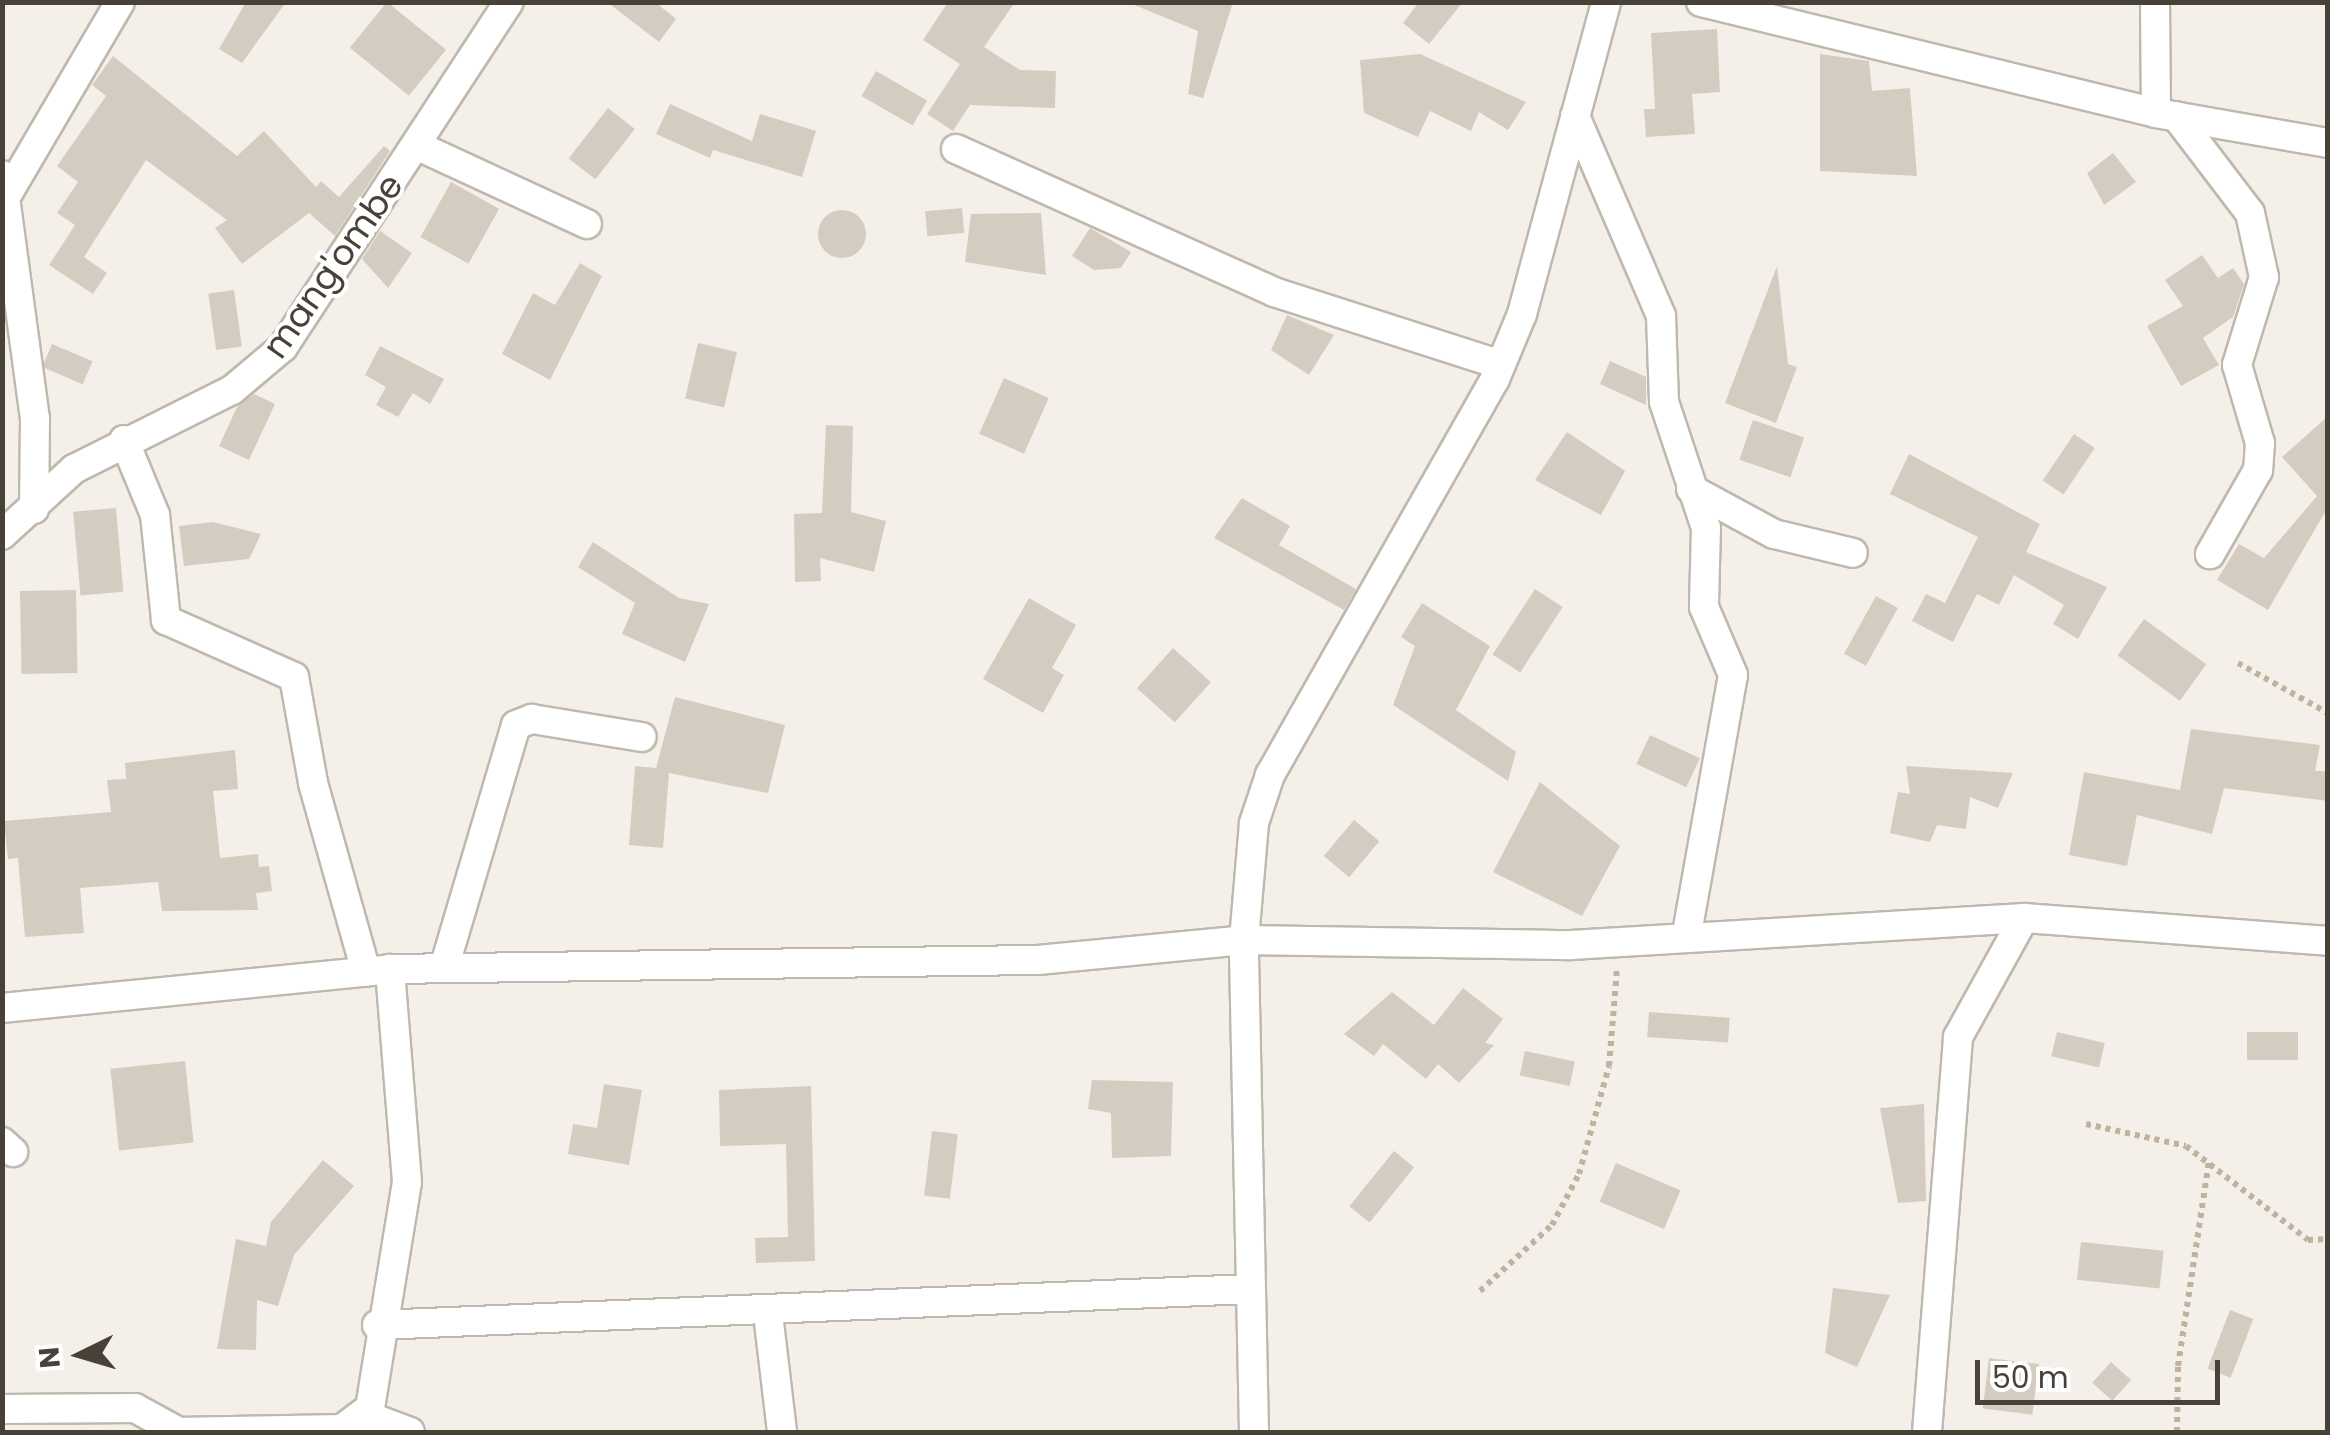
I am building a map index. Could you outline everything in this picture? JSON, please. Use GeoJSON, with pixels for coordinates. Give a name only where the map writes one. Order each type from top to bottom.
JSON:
{"type":"FeatureCollection","features":[{"type":"Feature","properties":{"kind":"street"},"geometry":{"type":"LineString","coordinates":[[34,509],[35,419],[5,184],[120,2]]}},
{"type":"Feature","properties":{"kind":"street","name":"mang'ombe"},"geometry":{"type":"LineString","coordinates":[[2,535],[74,469],[267,364],[418,146],[509,2]]}},
{"type":"Feature","properties":{"kind":"street"},"geometry":{"type":"LineString","coordinates":[[1254,1432],[1244,940],[1254,823],[1270,775],[1461,452],[1501,365],[1606,2]]}},
{"type":"Feature","properties":{"kind":"street"},"geometry":{"type":"LineString","coordinates":[[1701,2],[2166,114],[2328,144]]}},
{"type":"Feature","properties":{"kind":"street"},"geometry":{"type":"LineString","coordinates":[[2154,2],[2166,114],[2250,214],[2264,277],[2237,365],[2260,443],[2258,470],[2210,554]]}},
{"type":"Feature","properties":{"kind":"street"},"geometry":{"type":"LineString","coordinates":[[1575,116],[1661,316],[1662,391],[1706,528],[1706,616],[1734,683],[1686,938]]}},
{"type":"Feature","properties":{"kind":"street"},"geometry":{"type":"LineString","coordinates":[[418,146],[587,224]]}},
{"type":"Feature","properties":{"kind":"street"},"geometry":{"type":"LineString","coordinates":[[956,149],[1274,292],[1501,365]]}},
{"type":"Feature","properties":{"kind":"street"},"geometry":{"type":"LineString","coordinates":[[124,440],[155,515],[166,620],[294,677],[313,783],[378,970],[407,1182],[377,1325],[365,1414]]}},
{"type":"Feature","properties":{"kind":"street"},"geometry":{"type":"LineString","coordinates":[[1691,488],[1774,534],[1854,554]]}},
{"type":"Feature","properties":{"kind":"street"},"geometry":{"type":"LineString","coordinates":[[444,968],[516,725],[532,719],[642,737]]}},
{"type":"Feature","properties":{"kind":"street"},"geometry":{"type":"LineString","coordinates":[[2,1008],[378,970],[1038,960],[1244,940],[1619,942],[2024,918],[2328,940]]}},
{"type":"Feature","properties":{"kind":"street"},"geometry":{"type":"LineString","coordinates":[[1926,1432],[1958,1037],[2024,918]]}},
{"type":"Feature","properties":{"kind":"street"},"geometry":{"type":"LineString","coordinates":[[377,1325],[768,1314],[1250,1288]]}},
{"type":"Feature","properties":{"kind":"street"},"geometry":{"type":"LineString","coordinates":[[768,1314],[782,1432]]}},
{"type":"Feature","properties":{"kind":"street"},"geometry":{"type":"LineString","coordinates":[[2,1409],[135,1408],[176,1432],[342,1428],[365,1414]]}},
{"type":"Feature","properties":{"kind":"street"},"geometry":{"type":"LineString","coordinates":[[365,1414],[410,1432]]}},
{"type":"Feature","properties":{"kind":"path"},"geometry":{"type":"LineString","coordinates":[[2238,663],[2328,713]]}},
{"type":"Feature","properties":{"kind":"path"},"geometry":{"type":"LineString","coordinates":[[1480,1292],[1543,1236],[1579,1174],[1609,1066],[1619,942]]}},
{"type":"Feature","properties":{"kind":"path"},"geometry":{"type":"LineString","coordinates":[[2086,1124],[2156,1138],[2210,1160],[2308,1240],[2328,1238]]}},
{"type":"Feature","properties":{"kind":"path"},"geometry":{"type":"LineString","coordinates":[[2177,1432],[2178,1366],[2210,1160]]}},
{"type":"Feature","properties":{"kind":"building"},"geometry":{"type":"Polygon","coordinates":[[[246,2],[286,2],[242,63],[219,49],[246,2]]]}},
{"type":"Feature","properties":{"kind":"building"},"geometry":{"type":"Polygon","coordinates":[[[387,2],[446,50],[409,96],[350,48],[387,2]]]}},
{"type":"Feature","properties":{"kind":"building"},"geometry":{"type":"Polygon","coordinates":[[[607,2],[655,2],[676,19],[659,42],[607,2]]]}},
{"type":"Feature","properties":{"kind":"building"},"geometry":{"type":"Polygon","coordinates":[[[948,2],[1015,2],[984,47],[1020,70],[1056,71],[1055,108],[970,105],[953,131],[927,114],[960,64],[923,40],[948,2]]]}},
{"type":"Feature","properties":{"kind":"building"},"geometry":{"type":"Polygon","coordinates":[[[1127,2],[1233,2],[1203,98],[1188,94],[1198,31],[1127,2]]]}},
{"type":"Feature","properties":{"kind":"building"},"geometry":{"type":"Polygon","coordinates":[[[1419,2],[1463,2],[1429,44],[1403,23],[1419,2]]]}},
{"type":"Feature","properties":{"kind":"building"},"geometry":{"type":"Polygon","coordinates":[[[1717,29],[1720,92],[1692,94],[1695,134],[1646,137],[1644,109],[1655,109],[1651,33],[1717,29]]]}},
{"type":"Feature","properties":{"kind":"building"},"geometry":{"type":"Polygon","coordinates":[[[1420,54],[1526,102],[1508,130],[1479,112],[1471,131],[1430,111],[1418,137],[1364,113],[1360,60],[1420,54]]]}},
{"type":"Feature","properties":{"kind":"building"},"geometry":{"type":"Polygon","coordinates":[[[1820,54],[1869,61],[1872,91],[1910,88],[1917,176],[1820,171],[1820,54]]]}},
{"type":"Feature","properties":{"kind":"building"},"geometry":{"type":"Polygon","coordinates":[[[113,56],[237,156],[264,131],[316,187],[321,181],[339,197],[384,146],[390,151],[335,236],[309,213],[242,264],[215,228],[227,220],[146,160],[84,257],[107,273],[93,294],[49,265],[75,225],[57,213],[78,182],[57,166],[106,96],[92,85],[113,56]]]}},
{"type":"Feature","properties":{"kind":"building"},"geometry":{"type":"Polygon","coordinates":[[[876,71],[927,100],[913,126],[862,96],[876,71]]]}},
{"type":"Feature","properties":{"kind":"building"},"geometry":{"type":"Polygon","coordinates":[[[670,104],[752,141],[760,114],[816,131],[802,177],[713,150],[710,158],[656,134],[670,104]]]}},
{"type":"Feature","properties":{"kind":"building"},"geometry":{"type":"Polygon","coordinates":[[[608,108],[635,129],[595,179],[569,158],[608,108]]]}},
{"type":"Feature","properties":{"kind":"building"},"geometry":{"type":"Polygon","coordinates":[[[2113,153],[2136,182],[2104,205],[2087,173],[2113,153]]]}},
{"type":"Feature","properties":{"kind":"building"},"geometry":{"type":"Polygon","coordinates":[[[451,182],[499,209],[469,264],[420,237],[451,182]]]}},
{"type":"Feature","properties":{"kind":"building"},"geometry":{"type":"Polygon","coordinates":[[[962,208],[964,233],[927,236],[925,211],[962,208]]]}},
{"type":"Feature","properties":{"kind":"building"},"geometry":{"type":"Polygon","coordinates":[[[842,210],[859,217],[866,234],[859,251],[842,258],[825,251],[818,234],[825,217],[842,210]]]}},
{"type":"Feature","properties":{"kind":"building"},"geometry":{"type":"Polygon","coordinates":[[[1041,213],[1046,275],[965,262],[971,214],[1041,213]]]}},
{"type":"Feature","properties":{"kind":"building"},"geometry":{"type":"Polygon","coordinates":[[[1090,228],[1131,252],[1121,268],[1094,270],[1072,256],[1090,228]]]}},
{"type":"Feature","properties":{"kind":"building"},"geometry":{"type":"Polygon","coordinates":[[[380,231],[412,253],[388,288],[362,259],[380,231]]]}},
{"type":"Feature","properties":{"kind":"building"},"geometry":{"type":"Polygon","coordinates":[[[2202,255],[2218,278],[2233,268],[2244,284],[2233,317],[2203,338],[2219,365],[2181,386],[2147,326],[2183,306],[2165,280],[2202,255]]]}},
{"type":"Feature","properties":{"kind":"building"},"geometry":{"type":"Polygon","coordinates":[[[580,263],[602,276],[550,380],[502,354],[533,293],[555,305],[580,263]]]}},
{"type":"Feature","properties":{"kind":"building"},"geometry":{"type":"Polygon","coordinates":[[[1777,266],[1788,364],[1797,367],[1776,423],[1725,403],[1777,266]]]}},
{"type":"Feature","properties":{"kind":"building"},"geometry":{"type":"Polygon","coordinates":[[[234,290],[242,346],[216,350],[208,294],[234,290]]]}},
{"type":"Feature","properties":{"kind":"building"},"geometry":{"type":"Polygon","coordinates":[[[1287,315],[1334,335],[1309,375],[1271,350],[1287,315]]]}},
{"type":"Feature","properties":{"kind":"building"},"geometry":{"type":"Polygon","coordinates":[[[698,343],[737,352],[724,408],[685,399],[698,343]]]}},
{"type":"Feature","properties":{"kind":"building"},"geometry":{"type":"Polygon","coordinates":[[[52,344],[93,361],[83,384],[42,367],[52,344]]]}},
{"type":"Feature","properties":{"kind":"building"},"geometry":{"type":"Polygon","coordinates":[[[380,346],[444,379],[430,404],[413,393],[398,417],[376,405],[386,387],[365,375],[380,346]]]}},
{"type":"Feature","properties":{"kind":"building"},"geometry":{"type":"Polygon","coordinates":[[[1610,361],[1646,377],[1646,405],[1600,384],[1610,361]]]}},
{"type":"Feature","properties":{"kind":"building"},"geometry":{"type":"Polygon","coordinates":[[[1004,378],[1049,398],[1024,454],[979,434],[1004,378]]]}},
{"type":"Feature","properties":{"kind":"building"},"geometry":{"type":"Polygon","coordinates":[[[254,394],[275,404],[249,460],[219,446],[237,407],[254,394]]]}},
{"type":"Feature","properties":{"kind":"building"},"geometry":{"type":"Polygon","coordinates":[[[2328,416],[2328,507],[2268,610],[2217,580],[2239,544],[2264,558],[2317,496],[2282,457],[2328,416]]]}},
{"type":"Feature","properties":{"kind":"building"},"geometry":{"type":"Polygon","coordinates":[[[1753,420],[1804,438],[1790,477],[1739,460],[1753,420]]]}},
{"type":"Feature","properties":{"kind":"building"},"geometry":{"type":"Polygon","coordinates":[[[826,425],[853,426],[851,512],[886,521],[874,572],[820,558],[821,581],[795,582],[794,514],[822,513],[826,425]]]}},
{"type":"Feature","properties":{"kind":"building"},"geometry":{"type":"Polygon","coordinates":[[[1567,432],[1625,471],[1601,515],[1535,480],[1567,432]]]}},
{"type":"Feature","properties":{"kind":"building"},"geometry":{"type":"Polygon","coordinates":[[[2074,434],[2095,448],[2063,494],[2043,480],[2074,434]]]}},
{"type":"Feature","properties":{"kind":"building"},"geometry":{"type":"Polygon","coordinates":[[[1909,454],[2040,524],[2026,552],[2107,587],[2078,639],[2053,624],[2064,605],[2014,575],[1999,605],[1977,594],[1953,642],[1912,621],[1926,594],[1945,603],[1978,537],[1890,494],[1909,454]]]}},
{"type":"Feature","properties":{"kind":"building"},"geometry":{"type":"Polygon","coordinates":[[[1242,498],[1290,526],[1279,545],[1356,589],[1344,610],[1214,538],[1242,498]]]}},
{"type":"Feature","properties":{"kind":"building"},"geometry":{"type":"Polygon","coordinates":[[[116,508],[123,592],[80,595],[73,512],[116,508]]]}},
{"type":"Feature","properties":{"kind":"building"},"geometry":{"type":"Polygon","coordinates":[[[213,522],[261,534],[249,559],[184,566],[179,526],[213,522]]]}},
{"type":"Feature","properties":{"kind":"building"},"geometry":{"type":"Polygon","coordinates":[[[593,542],[679,598],[709,604],[685,662],[622,634],[635,603],[578,567],[593,542]]]}},
{"type":"Feature","properties":{"kind":"building"},"geometry":{"type":"Polygon","coordinates":[[[1535,589],[1563,607],[1520,672],[1493,654],[1535,589]]]}},
{"type":"Feature","properties":{"kind":"building"},"geometry":{"type":"Polygon","coordinates":[[[76,590],[77,673],[21,674],[20,591],[76,590]]]}},
{"type":"Feature","properties":{"kind":"building"},"geometry":{"type":"Polygon","coordinates":[[[1876,596],[1898,608],[1866,666],[1844,654],[1876,596]]]}},
{"type":"Feature","properties":{"kind":"building"},"geometry":{"type":"Polygon","coordinates":[[[1029,598],[1076,625],[1052,668],[1064,675],[1043,713],[983,679],[1029,598]]]}},
{"type":"Feature","properties":{"kind":"building"},"geometry":{"type":"Polygon","coordinates":[[[1422,603],[1490,646],[1456,710],[1516,752],[1508,781],[1393,705],[1415,646],[1401,637],[1422,603]]]}},
{"type":"Feature","properties":{"kind":"building"},"geometry":{"type":"Polygon","coordinates":[[[2144,619],[2206,664],[2180,701],[2118,655],[2144,619]]]}},
{"type":"Feature","properties":{"kind":"building"},"geometry":{"type":"Polygon","coordinates":[[[1173,648],[1211,682],[1175,722],[1137,688],[1173,648]]]}},
{"type":"Feature","properties":{"kind":"building"},"geometry":{"type":"Polygon","coordinates":[[[675,697],[785,725],[768,793],[669,773],[663,848],[629,845],[635,766],[656,768],[675,697]]]}},
{"type":"Feature","properties":{"kind":"building"},"geometry":{"type":"Polygon","coordinates":[[[2191,729],[2320,745],[2315,771],[2328,771],[2328,801],[2224,788],[2212,834],[2137,815],[2127,866],[2069,855],[2084,772],[2180,790],[2191,729]]]}},
{"type":"Feature","properties":{"kind":"building"},"geometry":{"type":"Polygon","coordinates":[[[1650,735],[1700,758],[1686,787],[1636,764],[1650,735]]]}},
{"type":"Feature","properties":{"kind":"building"},"geometry":{"type":"Polygon","coordinates":[[[235,750],[238,789],[213,791],[220,858],[258,854],[259,867],[269,866],[272,891],[256,893],[258,910],[162,911],[158,882],[80,888],[84,933],[25,937],[18,858],[8,859],[4,821],[111,812],[107,780],[126,779],[125,763],[235,750]]]}},
{"type":"Feature","properties":{"kind":"building"},"geometry":{"type":"Polygon","coordinates":[[[1906,766],[2013,773],[1998,808],[1970,797],[1966,829],[1937,825],[1930,842],[1890,833],[1898,792],[1910,794],[1906,766]]]}},
{"type":"Feature","properties":{"kind":"building"},"geometry":{"type":"Polygon","coordinates":[[[1540,782],[1620,846],[1582,916],[1493,872],[1540,782]]]}},
{"type":"Feature","properties":{"kind":"building"},"geometry":{"type":"Polygon","coordinates":[[[1354,820],[1379,841],[1349,877],[1324,856],[1354,820]]]}},
{"type":"Feature","properties":{"kind":"building"},"geometry":{"type":"Polygon","coordinates":[[[1463,988],[1503,1019],[1485,1043],[1494,1045],[1459,1083],[1438,1064],[1426,1079],[1383,1044],[1374,1056],[1344,1034],[1392,992],[1434,1025],[1463,988]]]}},
{"type":"Feature","properties":{"kind":"building"},"geometry":{"type":"Polygon","coordinates":[[[1649,1012],[1730,1018],[1728,1043],[1647,1037],[1649,1012]]]}},
{"type":"Feature","properties":{"kind":"building"},"geometry":{"type":"Polygon","coordinates":[[[2057,1032],[2105,1043],[2099,1067],[2051,1056],[2057,1032]]]}},
{"type":"Feature","properties":{"kind":"building"},"geometry":{"type":"Polygon","coordinates":[[[2247,1032],[2298,1032],[2298,1060],[2247,1060],[2247,1032]]]}},
{"type":"Feature","properties":{"kind":"building"},"geometry":{"type":"Polygon","coordinates":[[[1525,1051],[1575,1062],[1570,1086],[1520,1075],[1525,1051]]]}},
{"type":"Feature","properties":{"kind":"building"},"geometry":{"type":"Polygon","coordinates":[[[185,1061],[194,1143],[119,1150],[110,1069],[185,1061]]]}},
{"type":"Feature","properties":{"kind":"building"},"geometry":{"type":"Polygon","coordinates":[[[1092,1080],[1173,1082],[1171,1156],[1112,1158],[1111,1113],[1088,1109],[1092,1080]]]}},
{"type":"Feature","properties":{"kind":"building"},"geometry":{"type":"Polygon","coordinates":[[[604,1084],[642,1090],[629,1165],[568,1154],[573,1124],[597,1128],[604,1084]]]}},
{"type":"Feature","properties":{"kind":"building"},"geometry":{"type":"Polygon","coordinates":[[[811,1086],[815,1261],[756,1263],[755,1238],[788,1237],[786,1144],[720,1146],[719,1090],[811,1086]]]}},
{"type":"Feature","properties":{"kind":"building"},"geometry":{"type":"Polygon","coordinates":[[[1924,1104],[1926,1201],[1898,1203],[1880,1108],[1924,1104]]]}},
{"type":"Feature","properties":{"kind":"building"},"geometry":{"type":"Polygon","coordinates":[[[932,1131],[958,1134],[950,1199],[924,1196],[932,1131]]]}},
{"type":"Feature","properties":{"kind":"building"},"geometry":{"type":"Polygon","coordinates":[[[1394,1151],[1414,1167],[1370,1223],[1349,1206],[1394,1151]]]}},
{"type":"Feature","properties":{"kind":"building"},"geometry":{"type":"Polygon","coordinates":[[[323,1160],[354,1186],[294,1255],[278,1306],[257,1300],[256,1350],[217,1349],[236,1239],[266,1246],[271,1222],[323,1160]]]}},
{"type":"Feature","properties":{"kind":"building"},"geometry":{"type":"Polygon","coordinates":[[[1616,1163],[1680,1190],[1664,1229],[1600,1202],[1616,1163]]]}},
{"type":"Feature","properties":{"kind":"building"},"geometry":{"type":"Polygon","coordinates":[[[2081,1242],[2164,1251],[2160,1288],[2077,1280],[2081,1242]]]}},
{"type":"Feature","properties":{"kind":"building"},"geometry":{"type":"Polygon","coordinates":[[[1833,1288],[1890,1295],[1857,1367],[1825,1353],[1833,1288]]]}},
{"type":"Feature","properties":{"kind":"building"},"geometry":{"type":"Polygon","coordinates":[[[2230,1310],[2253,1319],[2231,1378],[2207,1369],[2230,1310]]]}},
{"type":"Feature","properties":{"kind":"building"},"geometry":{"type":"Polygon","coordinates":[[[1989,1358],[2039,1364],[2032,1415],[1983,1409],[1989,1358]]]}},
{"type":"Feature","properties":{"kind":"building"},"geometry":{"type":"Polygon","coordinates":[[[2111,1362],[2131,1380],[2112,1401],[2092,1383],[2111,1362]]]}}]}
